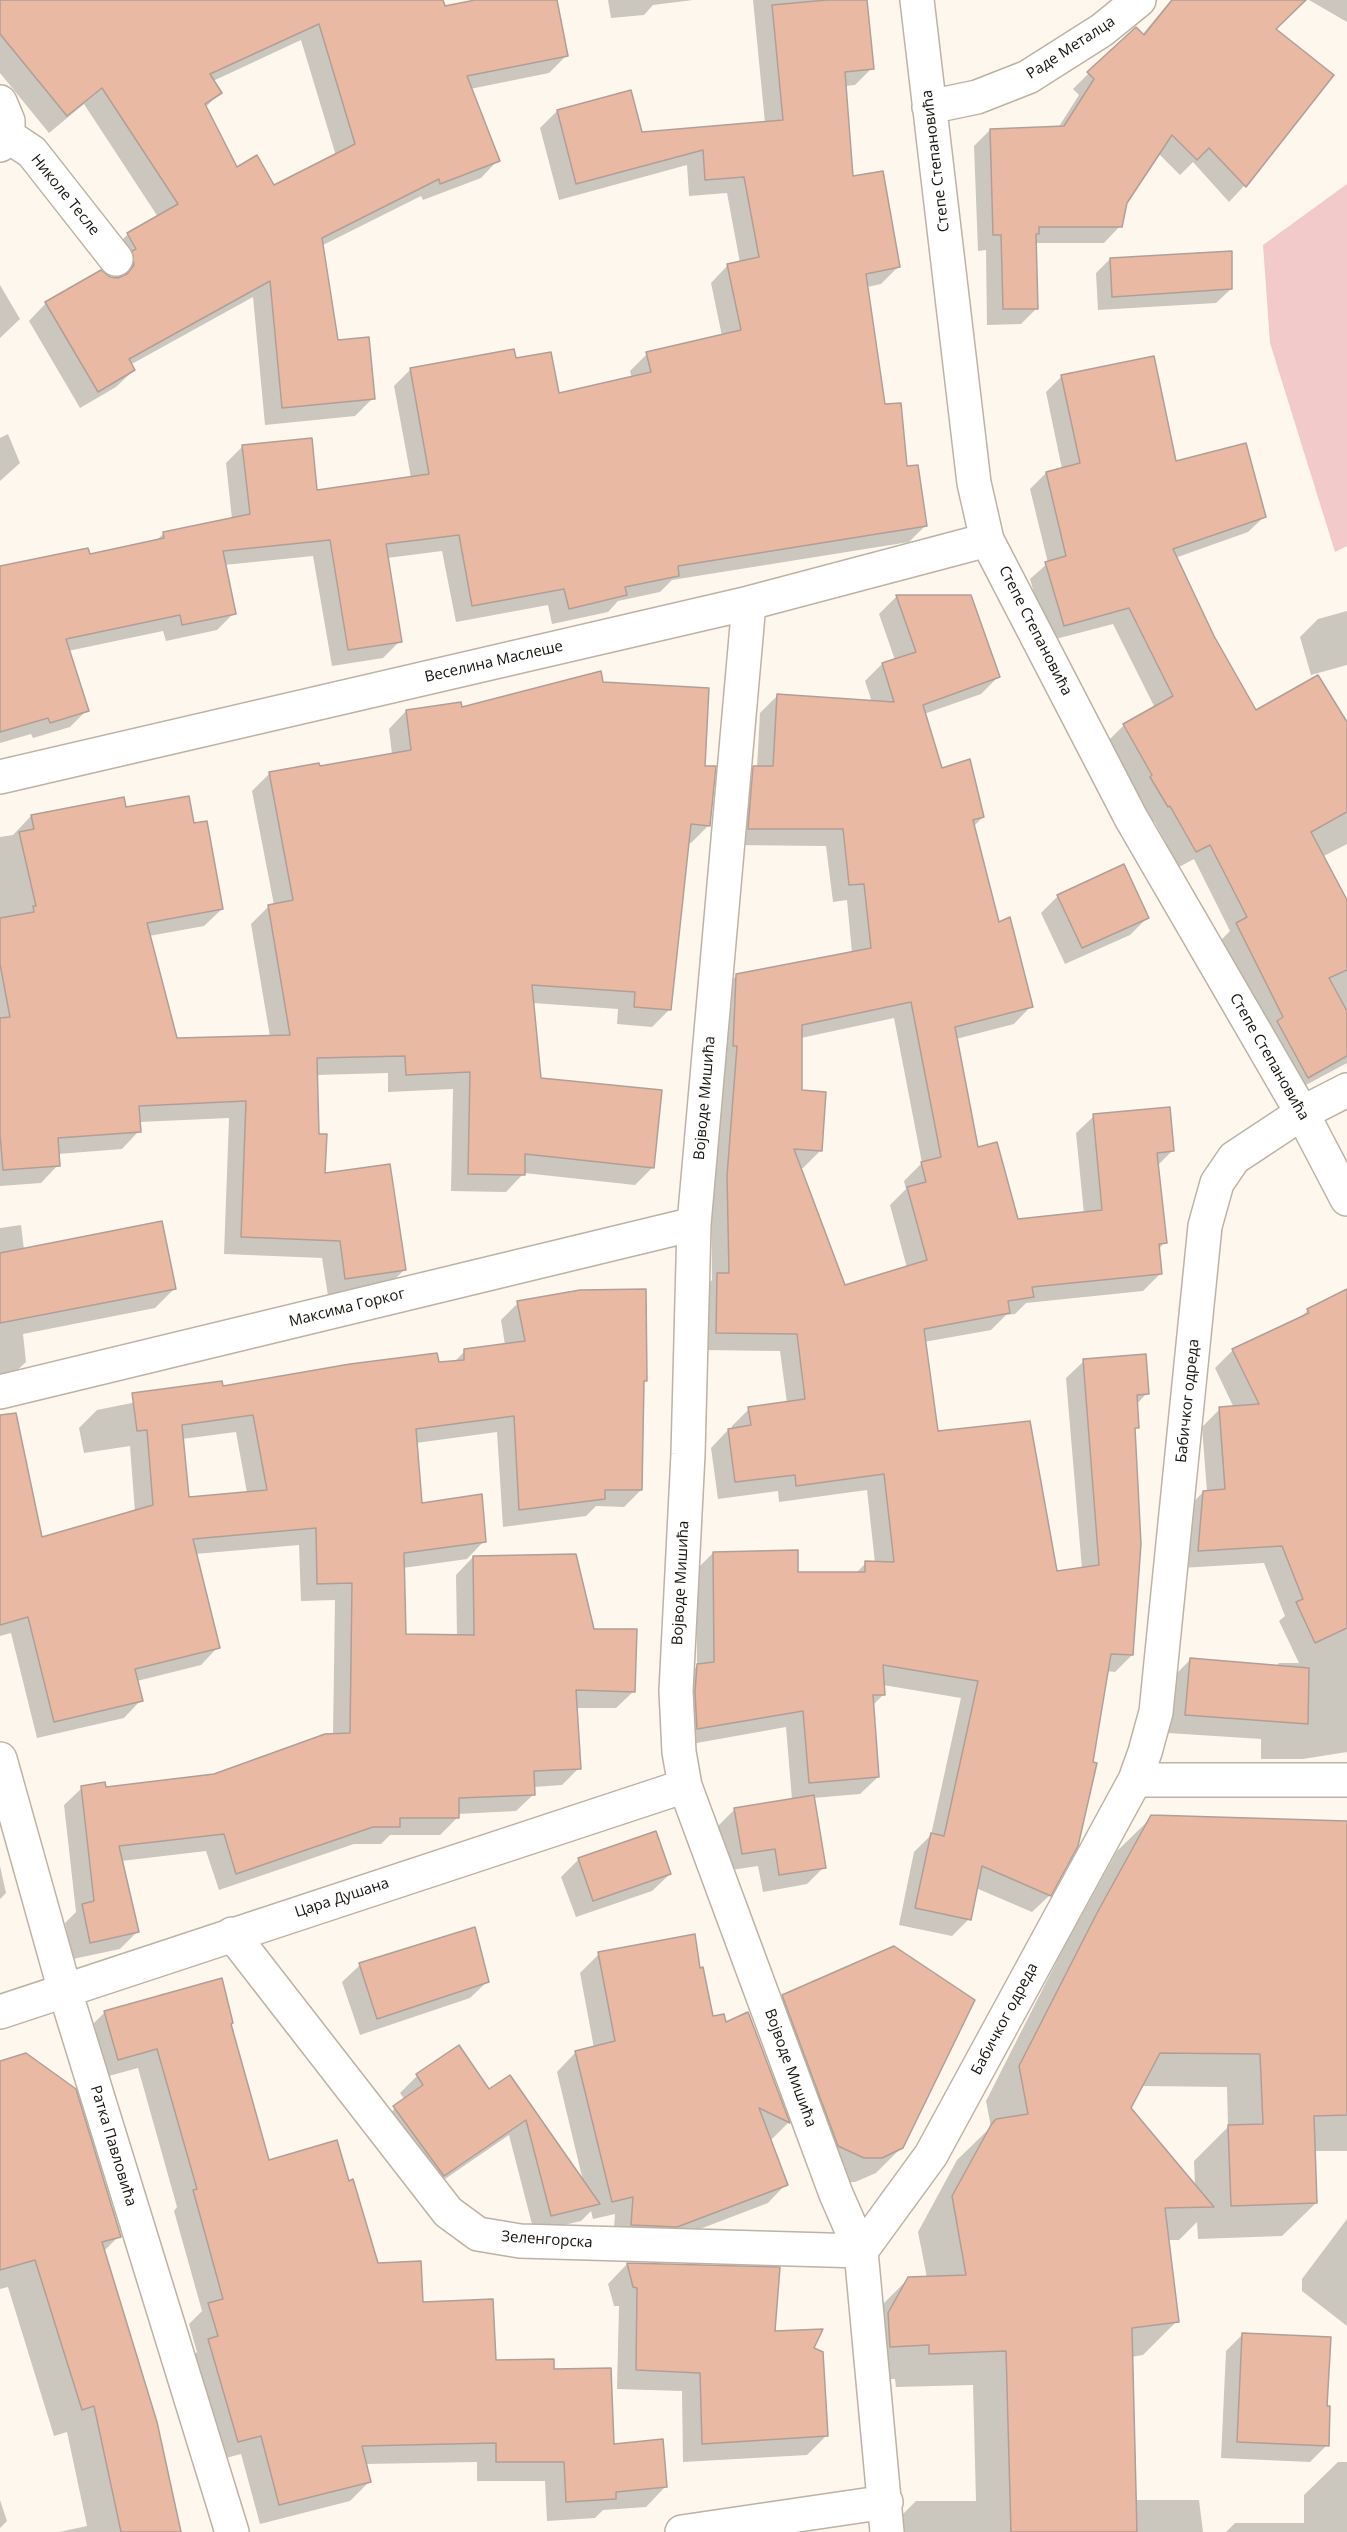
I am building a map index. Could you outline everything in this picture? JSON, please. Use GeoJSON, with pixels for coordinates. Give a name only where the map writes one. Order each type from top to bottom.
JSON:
{"type":"FeatureCollection","features":[{"type":"Feature","properties":{"kind":"street","name":"Степе Степановића"},"geometry":{"type":"LineString","coordinates":[[917,0],[974,483],[987,540],[1131,818],[1302,1113],[1347,1199]]}},
{"type":"Feature","properties":{"kind":"street","name":"Раде Металца"},"geometry":{"type":"LineString","coordinates":[[929,107],[977,97],[1028,77],[1102,30],[1139,0]]}},
{"type":"Feature","properties":{"kind":"street","name":"Николе Тесле"},"geometry":{"type":"LineString","coordinates":[[0,102],[8,121],[4,140],[32,153],[116,259]]}},
{"type":"Feature","properties":{"kind":"street","name":"Веселина Маслеше"},"geometry":{"type":"LineString","coordinates":[[0,777],[750,603],[987,540]]}},
{"type":"Feature","properties":{"kind":"street","name":"Војводе Мишића"},"geometry":{"type":"LineString","coordinates":[[750,603],[693,1224],[688,1454],[676,1691],[679,1752],[685,1786],[836,2194],[861,2251],[886,2517]]}},
{"type":"Feature","properties":{"kind":"street","name":"Бабичког одреда"},"geometry":{"type":"LineString","coordinates":[[861,2251],[931,2155],[1135,1780],[1156,1712],[1205,1226],[1217,1183],[1234,1158],[1302,1113],[1347,1089]]}},
{"type":"Feature","properties":{"kind":"street","name":"Максима Горког"},"geometry":{"type":"LineString","coordinates":[[0,1392],[693,1224]]}},
{"type":"Feature","properties":{"kind":"street","name":"Ратка Павловића"},"geometry":{"type":"LineString","coordinates":[[2,1773],[65,1991],[232,2532]]}},
{"type":"Feature","properties":{"kind":"street"},"geometry":{"type":"LineString","coordinates":[[1135,1780],[1347,1780]]}},
{"type":"Feature","properties":{"kind":"street","name":"Цара Душана"},"geometry":{"type":"LineString","coordinates":[[0,2012],[685,1786]]}},
{"type":"Feature","properties":{"kind":"street","name":"Зеленгорска"},"geometry":{"type":"LineString","coordinates":[[232,1934],[448,2212],[478,2234],[520,2241],[861,2251]]}},
{"type":"Feature","properties":{"kind":"street"},"geometry":{"type":"LineString","coordinates":[[682,2532],[886,2517]]}},
{"type":"Feature","properties":{"kind":"shaded area"},"geometry":{"type":"Polygon","coordinates":[[[1347,184],[1347,546],[1335,552],[1270,343],[1263,245],[1347,184]]]}},
{"type":"Feature","properties":{"kind":"building"},"geometry":{"type":"Polygon","coordinates":[[[0,0],[443,0],[445,6],[475,0],[557,0],[568,56],[467,76],[500,161],[440,184],[439,179],[322,238],[338,340],[369,337],[375,399],[282,408],[270,281],[129,359],[135,370],[98,392],[45,302],[101,270],[110,277],[118,278],[127,274],[134,265],[132,251],[136,249],[127,233],[178,204],[102,88],[67,116],[0,34],[0,0]],[[319,24],[210,74],[222,93],[205,104],[237,167],[257,155],[274,185],[355,144],[319,24]]]}},
{"type":"Feature","properties":{"kind":"building"},"geometry":{"type":"Polygon","coordinates":[[[827,0],[867,0],[874,69],[845,72],[853,176],[883,171],[900,267],[866,274],[885,404],[901,403],[907,466],[918,465],[927,526],[678,566],[679,576],[625,587],[627,595],[569,609],[564,589],[472,606],[459,535],[386,544],[402,642],[348,650],[330,540],[223,551],[236,614],[182,625],[180,615],[66,639],[89,711],[50,723],[48,718],[0,732],[0,566],[88,548],[90,554],[164,538],[163,532],[250,514],[242,445],[312,438],[317,490],[429,474],[410,368],[514,349],[516,358],[551,352],[559,393],[651,372],[646,352],[741,330],[727,264],[759,257],[744,177],[705,180],[703,150],[576,184],[557,110],[631,90],[642,132],[783,120],[772,5],[827,0]]]}},
{"type":"Feature","properties":{"kind":"building"},"geometry":{"type":"Polygon","coordinates":[[[1172,0],[1306,0],[1276,29],[1334,75],[1246,187],[1209,148],[1197,160],[1172,135],[1127,203],[1122,227],[1039,227],[1039,234],[1036,234],[1038,309],[1003,309],[1001,235],[993,235],[990,129],[1064,126],[1094,79],[1087,72],[1136,27],[1144,35],[1172,0]]]}},
{"type":"Feature","properties":{"kind":"building"},"geometry":{"type":"Polygon","coordinates":[[[1232,251],[1232,289],[1112,297],[1110,258],[1232,251]]]}},
{"type":"Feature","properties":{"kind":"building"},"geometry":{"type":"Polygon","coordinates":[[[1154,356],[1176,461],[1246,443],[1266,517],[1173,549],[1214,636],[1256,710],[1318,675],[1347,722],[1347,812],[1311,832],[1347,900],[1347,970],[1329,978],[1347,1011],[1347,1056],[1308,1078],[1277,1021],[1283,1017],[1236,923],[1247,917],[1210,845],[1196,852],[1170,806],[1168,807],[1150,777],[1152,775],[1123,724],[1173,696],[1129,608],[1064,626],[1045,562],[1066,556],[1046,472],[1080,463],[1061,375],[1154,356]]]}},
{"type":"Feature","properties":{"kind":"building"},"geometry":{"type":"Polygon","coordinates":[[[896,595],[971,595],[1000,677],[923,705],[942,768],[970,759],[984,817],[973,820],[999,922],[1010,917],[1033,1007],[955,1027],[978,1147],[997,1142],[1018,1219],[1102,1210],[1093,1114],[1170,1107],[1174,1151],[1157,1153],[1167,1243],[1159,1244],[1162,1274],[1032,1287],[1034,1297],[1008,1301],[1010,1313],[924,1329],[938,1431],[1030,1421],[1057,1571],[1099,1565],[1083,1359],[1146,1354],[1149,1394],[1137,1395],[1139,1428],[1135,1428],[1141,1544],[1133,1655],[1111,1654],[1093,1762],[1097,1763],[1078,1846],[1051,1896],[982,1866],[971,1920],[915,1908],[931,1833],[944,1836],[978,1681],[883,1665],[885,1695],[873,1695],[879,1777],[809,1783],[803,1711],[697,1729],[695,1692],[697,1664],[714,1662],[713,1552],[798,1550],[798,1572],[865,1572],[865,1561],[894,1562],[884,1474],[796,1486],[795,1475],[735,1482],[728,1429],[751,1425],[748,1407],[805,1399],[797,1334],[716,1333],[717,1273],[729,1273],[727,1176],[737,1046],[733,1046],[736,974],[871,948],[864,884],[849,885],[843,829],[748,829],[753,766],[773,766],[777,694],[894,702],[882,663],[916,652],[896,595]],[[911,1002],[802,1025],[802,1090],[826,1092],[822,1151],[794,1149],[845,1285],[927,1260],[907,1187],[926,1182],[921,1162],[941,1157],[911,1002]]]}},
{"type":"Feature","properties":{"kind":"building"},"geometry":{"type":"Polygon","coordinates":[[[601,671],[603,682],[709,688],[705,766],[716,766],[710,826],[691,824],[671,1010],[634,1007],[635,992],[532,985],[541,1078],[662,1090],[654,1168],[525,1154],[525,1175],[468,1174],[470,1072],[406,1075],[405,1056],[317,1058],[319,1134],[327,1134],[325,1173],[390,1164],[406,1270],[345,1279],[340,1241],[241,1237],[246,1101],[139,1106],[141,1132],[58,1138],[60,1166],[3,1170],[0,1134],[0,1018],[10,1017],[0,964],[0,918],[34,912],[33,906],[36,906],[19,832],[34,829],[31,815],[124,797],[126,807],[189,796],[194,823],[207,821],[223,909],[147,923],[177,1038],[290,1035],[268,905],[293,900],[269,772],[319,763],[320,766],[411,750],[406,710],[461,702],[462,707],[601,671]]]}},
{"type":"Feature","properties":{"kind":"building"},"geometry":{"type":"Polygon","coordinates":[[[1124,864],[1149,918],[1082,948],[1057,895],[1124,864]]]}},
{"type":"Feature","properties":{"kind":"building"},"geometry":{"type":"Polygon","coordinates":[[[162,1221],[176,1289],[0,1323],[0,1253],[162,1221]]]}},
{"type":"Feature","properties":{"kind":"building"},"geometry":{"type":"Polygon","coordinates":[[[646,1289],[647,1381],[644,1381],[642,1490],[605,1490],[605,1499],[519,1510],[514,1416],[416,1429],[422,1503],[482,1494],[486,1542],[404,1553],[406,1634],[474,1635],[473,1556],[576,1554],[594,1629],[637,1629],[635,1692],[576,1690],[581,1769],[534,1771],[535,1795],[459,1798],[459,1818],[400,1818],[400,1827],[373,1827],[236,1874],[224,1834],[119,1846],[139,1932],[90,1943],[82,1904],[94,1901],[81,1786],[105,1782],[106,1787],[214,1774],[325,1734],[350,1733],[352,1583],[317,1584],[316,1528],[193,1539],[220,1648],[135,1669],[143,1701],[54,1722],[28,1617],[0,1625],[0,1415],[16,1413],[42,1537],[153,1505],[147,1430],[137,1431],[132,1393],[222,1381],[223,1386],[350,1364],[437,1353],[439,1362],[464,1360],[464,1349],[525,1341],[517,1301],[580,1290],[646,1289]],[[253,1415],[182,1425],[189,1497],[267,1490],[253,1415]]]}},
{"type":"Feature","properties":{"kind":"building"},"geometry":{"type":"Polygon","coordinates":[[[1347,1289],[1347,1628],[1315,1643],[1296,1602],[1303,1599],[1282,1546],[1198,1551],[1203,1491],[1225,1489],[1219,1407],[1259,1404],[1232,1349],[1309,1313],[1307,1309],[1347,1289]]]}},
{"type":"Feature","properties":{"kind":"building"},"geometry":{"type":"Polygon","coordinates":[[[1190,1658],[1309,1668],[1308,1724],[1185,1715],[1190,1658]]]}},
{"type":"Feature","properties":{"kind":"building"},"geometry":{"type":"Polygon","coordinates":[[[814,1795],[826,1868],[779,1875],[775,1849],[742,1854],[734,1808],[814,1795]]]}},
{"type":"Feature","properties":{"kind":"building"},"geometry":{"type":"Polygon","coordinates":[[[1151,1815],[1347,1821],[1347,2115],[1314,2116],[1317,2203],[1231,2206],[1228,2125],[1263,2124],[1260,2054],[1160,2053],[1131,2108],[1214,2207],[1165,2208],[1179,2322],[1132,2328],[1137,2532],[1011,2532],[1006,2351],[929,2354],[929,2345],[890,2347],[888,2313],[908,2277],[966,2275],[952,2196],[996,2119],[1028,2114],[1019,2066],[1097,1913],[1151,1815]]]}},
{"type":"Feature","properties":{"kind":"building"},"geometry":{"type":"Polygon","coordinates":[[[656,1831],[671,1874],[593,1901],[578,1858],[656,1831]]]}},
{"type":"Feature","properties":{"kind":"building"},"geometry":{"type":"Polygon","coordinates":[[[475,1927],[489,1982],[377,2019],[359,1963],[475,1927]]]}},
{"type":"Feature","properties":{"kind":"building"},"geometry":{"type":"Polygon","coordinates":[[[695,1934],[700,1968],[703,1967],[713,2016],[724,2014],[726,2022],[748,2012],[790,2123],[759,2108],[788,2185],[677,2227],[631,2225],[633,2197],[612,2202],[575,2051],[615,2041],[598,1952],[695,1934]]]}},
{"type":"Feature","properties":{"kind":"building"},"geometry":{"type":"Polygon","coordinates":[[[894,1946],[975,2000],[903,2148],[882,2158],[864,2158],[838,2146],[782,1995],[894,1946]]]}},
{"type":"Feature","properties":{"kind":"building"},"geometry":{"type":"Polygon","coordinates":[[[222,1978],[233,2023],[231,2024],[269,2160],[337,2140],[349,2181],[353,2179],[378,2263],[421,2261],[423,2302],[493,2299],[496,2360],[554,2359],[554,2369],[611,2368],[614,2444],[663,2439],[667,2487],[616,2492],[616,2499],[566,2502],[564,2462],[496,2462],[496,2443],[362,2446],[371,2482],[279,2505],[261,2436],[238,2442],[208,2339],[218,2336],[208,2303],[223,2299],[193,2190],[197,2189],[157,2049],[118,2060],[104,2011],[222,1978]]]}},
{"type":"Feature","properties":{"kind":"building"},"geometry":{"type":"Polygon","coordinates":[[[459,2045],[489,2089],[510,2075],[600,2204],[551,2216],[526,2120],[444,2176],[393,2106],[423,2085],[416,2074],[459,2045]]]}},
{"type":"Feature","properties":{"kind":"building"},"geometry":{"type":"Polygon","coordinates":[[[26,2053],[76,2089],[121,2237],[102,2242],[157,2422],[181,2532],[121,2532],[94,2406],[82,2410],[35,2260],[0,2270],[0,2061],[26,2053]]]}},
{"type":"Feature","properties":{"kind":"building"},"geometry":{"type":"Polygon","coordinates":[[[627,2263],[780,2267],[775,2331],[823,2329],[814,2348],[823,2352],[828,2436],[702,2444],[700,2373],[636,2370],[637,2288],[633,2287],[627,2263]]]}},
{"type":"Feature","properties":{"kind":"building"},"geometry":{"type":"Polygon","coordinates":[[[1242,2333],[1331,2337],[1327,2406],[1330,2406],[1329,2446],[1237,2442],[1242,2333]]]}}]}
